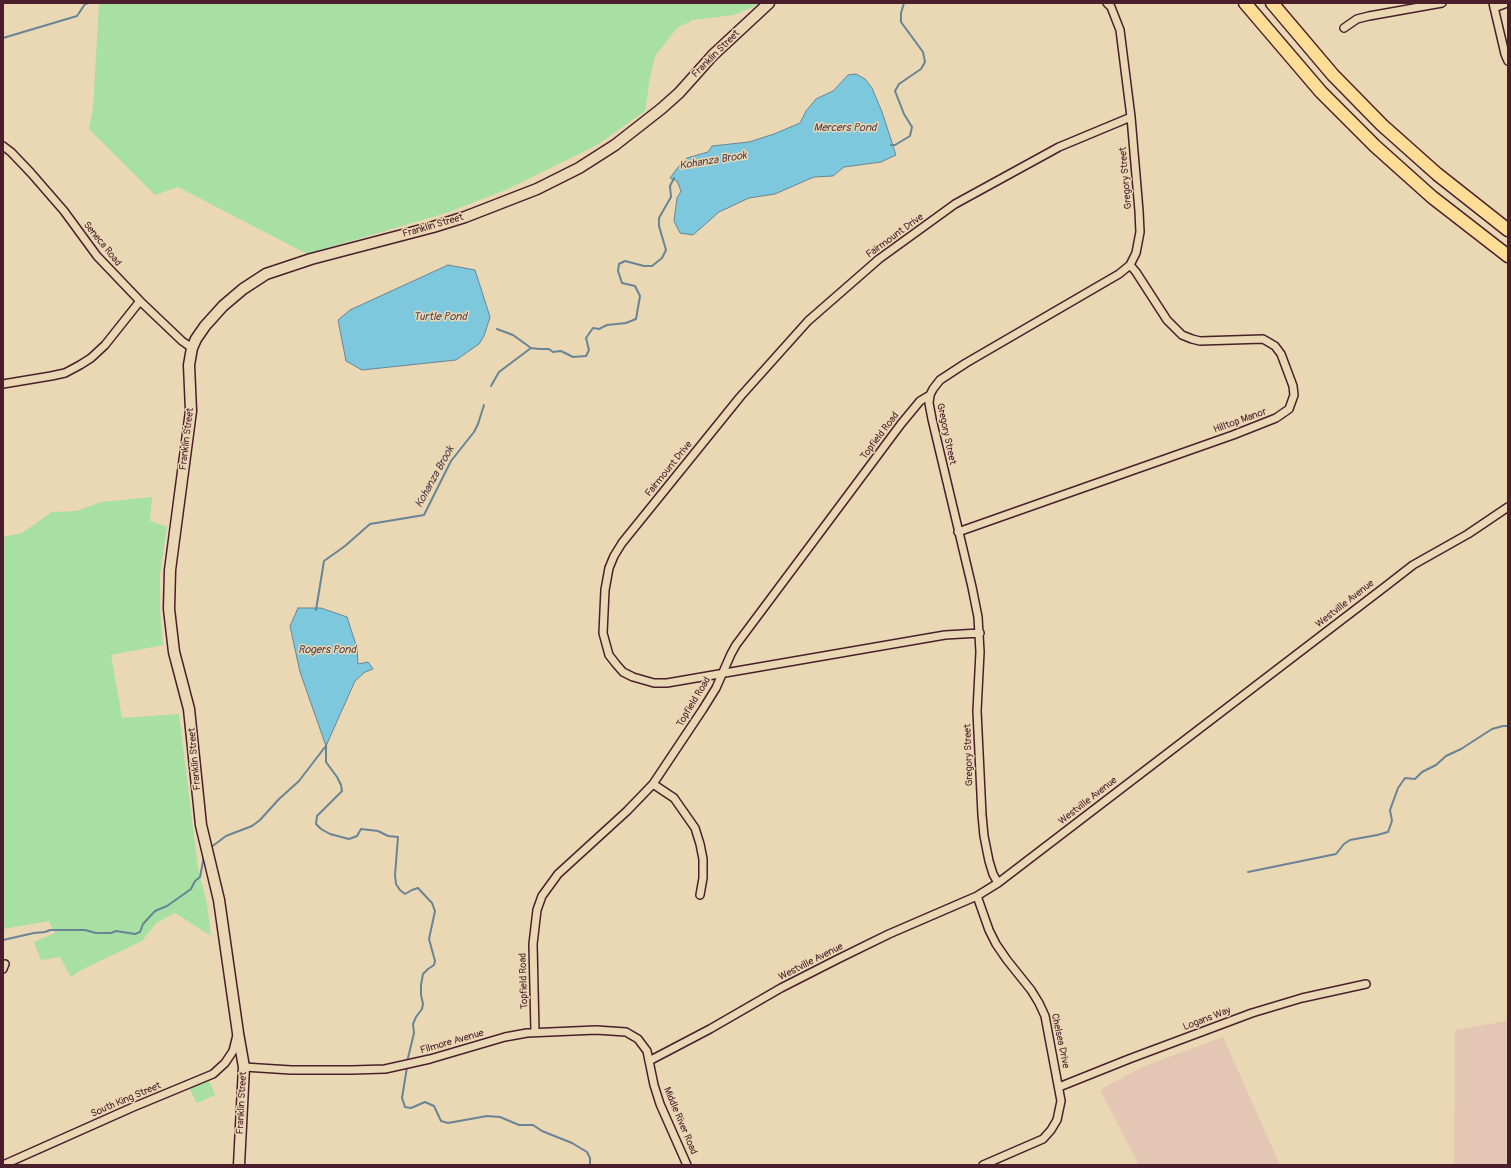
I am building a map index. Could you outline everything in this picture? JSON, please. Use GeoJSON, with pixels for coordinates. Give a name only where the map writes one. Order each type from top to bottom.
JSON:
{"type":"FeatureCollection","features":[{"type":"Feature","properties":{"kind":"highway"},"geometry":{"type":"LineString","coordinates":[[1245,3],[1316,86],[1375,146],[1432,197],[1508,256]]}},
{"type":"Feature","properties":{"kind":"highway"},"geometry":{"type":"LineString","coordinates":[[1272,3],[1333,75],[1382,125],[1437,174],[1508,230]]}},
{"type":"Feature","properties":{"kind":"main road","name":"Franklin Street"},"geometry":{"type":"LineString","coordinates":[[239,1165],[244,1067],[220,900],[201,825],[189,709],[174,652],[169,609],[170,570],[191,411],[189,365],[192,348],[200,333],[223,306],[243,289],[266,274],[311,259],[465,217],[537,189],[579,168],[615,145],[661,109],[713,55],[769,3]]}},
{"type":"Feature","properties":{"kind":"street","name":"Gregory Street"},"geometry":{"type":"LineString","coordinates":[[998,883],[993,874],[989,861],[982,816],[977,711],[980,633],[972,587],[929,403],[930,395],[940,380],[966,363],[1119,274],[1130,265],[1136,253],[1140,232],[1131,117],[1120,30],[1112,7],[1107,3]]}},
{"type":"Feature","properties":{"kind":"street"},"geometry":{"type":"LineString","coordinates":[[1344,28],[1357,19],[1442,3]]}},
{"type":"Feature","properties":{"kind":"street"},"geometry":{"type":"LineString","coordinates":[[1507,3],[1494,5],[1505,54],[1508,61]]}},
{"type":"Feature","properties":{"kind":"street","name":"Fairmount Drive"},"geometry":{"type":"LineString","coordinates":[[980,633],[945,636],[722,672],[667,683],[654,683],[633,677],[623,672],[610,655],[603,633],[605,590],[609,568],[622,543],[740,397],[808,321],[879,259],[955,204],[1059,147],[1131,117]]}},
{"type":"Feature","properties":{"kind":"street","name":"Seneca Road"},"geometry":{"type":"LineString","coordinates":[[3,146],[11,152],[31,173],[64,211],[97,256],[140,301],[182,341],[192,348]]}},
{"type":"Feature","properties":{"kind":"street","name":"Hilltop Manor"},"geometry":{"type":"LineString","coordinates":[[958,532],[1233,435],[1276,418],[1284,414],[1289,409],[1294,395],[1293,386],[1281,354],[1275,346],[1262,339],[1200,341],[1182,335],[1167,320],[1130,265]]}},
{"type":"Feature","properties":{"kind":"street"},"geometry":{"type":"LineString","coordinates":[[3,384],[53,376],[65,373],[80,365],[91,358],[105,345],[140,301]]}},
{"type":"Feature","properties":{"kind":"street","name":"Topfield Road"},"geometry":{"type":"LineString","coordinates":[[535,1032],[532,944],[537,910],[542,896],[561,871],[627,811],[653,784],[716,688],[730,654],[736,645],[901,424],[920,401],[930,395]]}},
{"type":"Feature","properties":{"kind":"street","name":"Westville Avenue"},"geometry":{"type":"LineString","coordinates":[[649,1061],[710,1029],[781,988],[890,934],[977,896],[998,883],[1414,565],[1468,534],[1508,507]]}},
{"type":"Feature","properties":{"kind":"street"},"geometry":{"type":"LineString","coordinates":[[653,784],[674,798],[695,828],[703,859],[703,878],[700,895]]}},
{"type":"Feature","properties":{"kind":"street","name":"Chelsea Drive"},"geometry":{"type":"LineString","coordinates":[[977,896],[989,930],[996,944],[1031,990],[1045,1016],[1059,1088],[1060,1101],[1059,1112],[1051,1130],[1043,1139],[983,1165]]}},
{"type":"Feature","properties":{"kind":"street","name":"Logans Way"},"geometry":{"type":"LineString","coordinates":[[1059,1088],[1129,1059],[1252,1013],[1302,998],[1366,984]]}},
{"type":"Feature","properties":{"kind":"street","name":"Filmore Avenue"},"geometry":{"type":"LineString","coordinates":[[244,1067],[352,1070],[385,1069],[505,1037],[535,1032],[596,1030],[626,1032],[633,1035],[643,1044],[647,1051],[649,1061]]}},
{"type":"Feature","properties":{"kind":"street","name":"South King Street"},"geometry":{"type":"LineString","coordinates":[[3,1165],[131,1108],[213,1074],[225,1063],[233,1051],[238,1033]]}},
{"type":"Feature","properties":{"kind":"street","name":"Middle River Road"},"geometry":{"type":"LineString","coordinates":[[649,1061],[660,1104],[688,1165]]}},
{"type":"Feature","properties":{"kind":"shaded area"},"geometry":{"type":"Polygon","coordinates":[[[1508,1021],[1508,1165],[1454,1165],[1455,1030],[1508,1021]]]}},
{"type":"Feature","properties":{"kind":"shaded area"},"geometry":{"type":"Polygon","coordinates":[[[1223,1037],[1280,1165],[1139,1165],[1100,1090],[1142,1067],[1223,1037]]]}},
{"type":"Feature","properties":{"kind":"green space"},"geometry":{"type":"Polygon","coordinates":[[[99,3],[762,3],[734,15],[693,20],[677,28],[655,56],[645,111],[597,145],[508,189],[446,213],[307,254],[178,187],[155,195],[89,129],[93,108],[99,3]]]}},
{"type":"Feature","properties":{"kind":"green space"},"geometry":{"type":"Polygon","coordinates":[[[152,497],[150,521],[167,527],[160,574],[160,611],[163,645],[111,655],[122,718],[179,714],[198,869],[207,904],[211,936],[175,913],[156,923],[142,941],[81,970],[71,977],[60,957],[41,960],[34,942],[55,933],[49,921],[3,929],[3,537],[22,533],[52,512],[77,511],[101,502],[152,497]]]}},
{"type":"Feature","properties":{"kind":"green space"},"geometry":{"type":"Polygon","coordinates":[[[206,1073],[215,1095],[197,1103],[185,1081],[206,1073]]]}},
{"type":"Feature","properties":{"kind":"water","name":"Mercers Pond"},"geometry":{"type":"Polygon","coordinates":[[[856,74],[865,79],[872,88],[882,112],[896,155],[881,162],[844,167],[833,176],[814,177],[775,194],[749,198],[719,212],[693,235],[680,233],[674,221],[677,198],[681,191],[677,181],[670,178],[687,158],[708,152],[712,146],[749,142],[774,134],[800,123],[806,111],[816,99],[833,91],[848,75],[856,74]]]}},
{"type":"Feature","properties":{"kind":"water","name":"Turtle Pond"},"geometry":{"type":"Polygon","coordinates":[[[448,265],[475,270],[490,317],[484,336],[479,344],[456,360],[362,370],[346,361],[338,320],[350,310],[448,265]]]}},
{"type":"Feature","properties":{"kind":"water","name":"Rogers Pond"},"geometry":{"type":"Polygon","coordinates":[[[298,608],[321,608],[347,617],[357,648],[358,664],[368,662],[373,669],[365,672],[355,681],[326,746],[300,672],[290,626],[298,608]]]}},
{"type":"Feature","properties":{"kind":"waterway"},"geometry":{"type":"LineString","coordinates":[[3,38],[77,16],[85,4],[89,3]]}},
{"type":"Feature","properties":{"kind":"waterway","name":"Kohanza Brook"},"geometry":{"type":"LineString","coordinates":[[891,145],[895,145],[910,136],[912,127],[904,114],[895,91],[899,84],[921,69],[925,62],[923,52],[901,22],[901,13],[904,3]]}},
{"type":"Feature","properties":{"kind":"waterway","name":"Kohanza Brook"},"geometry":{"type":"LineString","coordinates":[[497,329],[513,335],[531,348],[549,349],[553,352],[561,351],[573,357],[586,356],[589,350],[586,338],[593,328],[599,329],[607,325],[626,323],[636,319],[640,296],[635,286],[622,283],[618,271],[619,264],[625,261],[644,266],[652,266],[662,258],[666,250],[659,226],[659,218],[671,197],[670,186],[674,178]]}},
{"type":"Feature","properties":{"kind":"waterway","name":"Kohanza Brook"},"geometry":{"type":"LineString","coordinates":[[491,386],[499,372],[531,348]]}},
{"type":"Feature","properties":{"kind":"waterway","name":"Kohanza Brook"},"geometry":{"type":"LineString","coordinates":[[316,610],[324,561],[345,546],[370,524],[424,515],[451,461],[474,432],[484,405]]}},
{"type":"Feature","properties":{"kind":"waterway"},"geometry":{"type":"LineString","coordinates":[[1248,872],[1336,854],[1344,844],[1350,840],[1388,832],[1392,821],[1390,810],[1398,788],[1405,778],[1415,779],[1422,772],[1436,765],[1446,756],[1461,749],[1492,729],[1508,726]]}},
{"type":"Feature","properties":{"kind":"waterway","name":"Kohanza Brook"},"geometry":{"type":"LineString","coordinates":[[326,744],[326,762],[337,777],[342,791],[317,816],[316,824],[330,834],[349,839],[357,836],[361,829],[378,831],[388,836],[398,837],[395,875],[396,884],[405,894],[418,888],[432,903],[435,911],[429,939],[435,961],[434,965],[423,974],[421,985],[423,1004],[422,1009],[413,1024],[414,1033],[407,1062]]}},
{"type":"Feature","properties":{"kind":"waterway"},"geometry":{"type":"LineString","coordinates":[[210,848],[226,836],[252,826],[260,820],[279,799],[299,781],[325,747]]}},
{"type":"Feature","properties":{"kind":"waterway"},"geometry":{"type":"LineString","coordinates":[[3,940],[50,930],[85,930],[96,933],[111,933],[116,931],[135,934],[140,932],[143,924],[155,911],[167,906],[191,889],[195,881],[200,877],[204,856]]}},
{"type":"Feature","properties":{"kind":"waterway","name":"Kohanza Brook"},"geometry":{"type":"LineString","coordinates":[[407,1067],[402,1098],[405,1107],[411,1108],[425,1102],[434,1106],[441,1121],[448,1123],[487,1116],[500,1117],[519,1125],[533,1125],[542,1131],[572,1143],[587,1152],[590,1158],[590,1165]]}}]}
